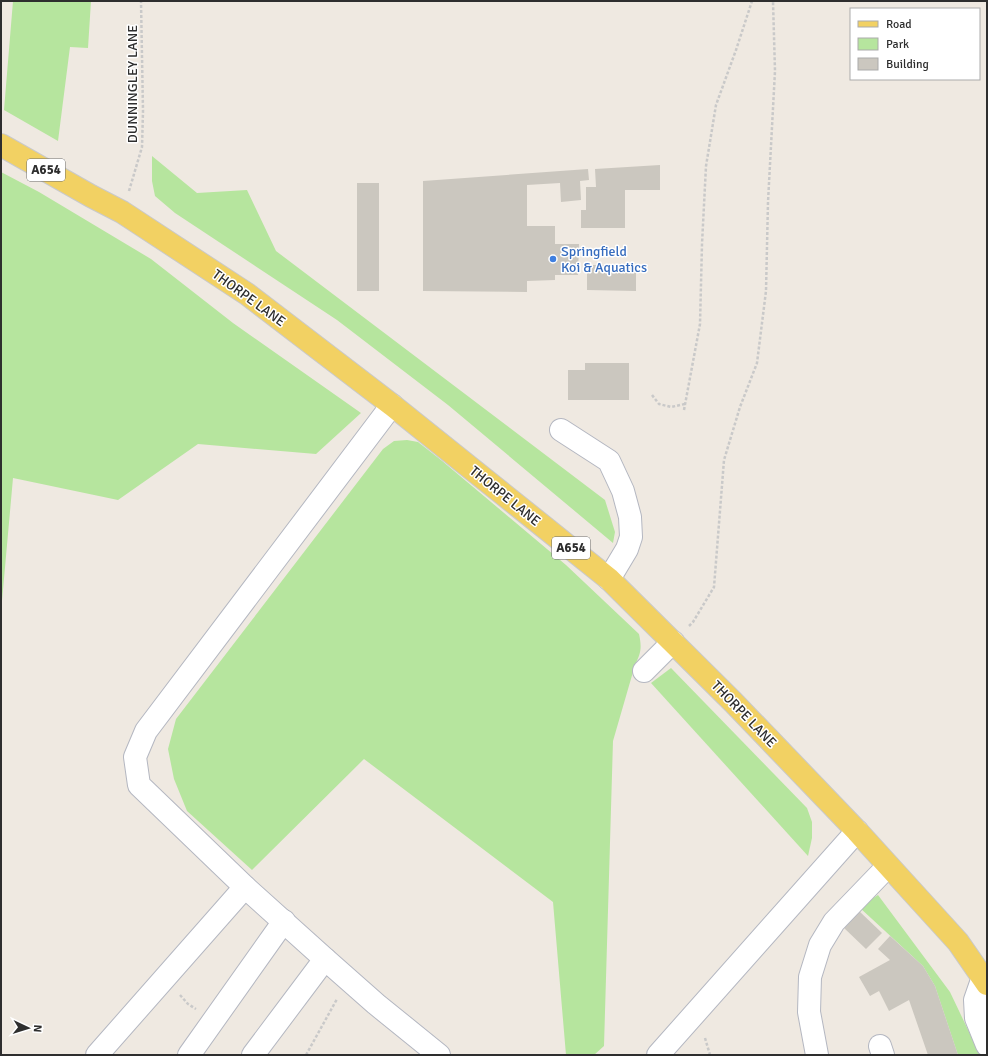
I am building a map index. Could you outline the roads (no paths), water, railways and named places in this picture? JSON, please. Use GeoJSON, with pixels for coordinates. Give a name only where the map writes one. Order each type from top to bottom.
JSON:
{"type":"FeatureCollection","features":[{"type":"Feature","properties":{"kind":"main road","name":"THORPE LANE"},"geometry":{"type":"LineString","coordinates":[[1,145],[122,212],[247,294],[392,405],[609,578],[734,702],[857,831],[958,942],[985,981]]}},
{"type":"Feature","properties":{"kind":"lane"},"geometry":{"type":"LineString","coordinates":[[392,405],[146,731],[135,757],[139,785],[246,887],[325,959],[439,1055]]}},
{"type":"Feature","properties":{"kind":"lane"},"geometry":{"type":"LineString","coordinates":[[561,430],[609,461],[623,491],[630,518],[631,537],[627,549],[609,578]]}},
{"type":"Feature","properties":{"kind":"lane"},"geometry":{"type":"LineString","coordinates":[[644,671],[673,642]]}},
{"type":"Feature","properties":{"kind":"lane"},"geometry":{"type":"LineString","coordinates":[[658,1055],[857,831]]}},
{"type":"Feature","properties":{"kind":"lane"},"geometry":{"type":"LineString","coordinates":[[817,1055],[809,1012],[810,977],[820,945],[834,922],[888,866]]}},
{"type":"Feature","properties":{"kind":"lane"},"geometry":{"type":"LineString","coordinates":[[97,1055],[246,887]]}},
{"type":"Feature","properties":{"kind":"lane"},"geometry":{"type":"LineString","coordinates":[[188,1055],[284,921]]}},
{"type":"Feature","properties":{"kind":"lane"},"geometry":{"type":"LineString","coordinates":[[253,1055],[325,959]]}},
{"type":"Feature","properties":{"kind":"lane"},"geometry":{"type":"LineString","coordinates":[[985,981],[975,1000],[976,1018],[987,1045]]}},
{"type":"Feature","properties":{"kind":"place","name":"Springfield Koi & Aquatics"},"geometry":{"type":"Point","coordinates":[553,259]}}]}
